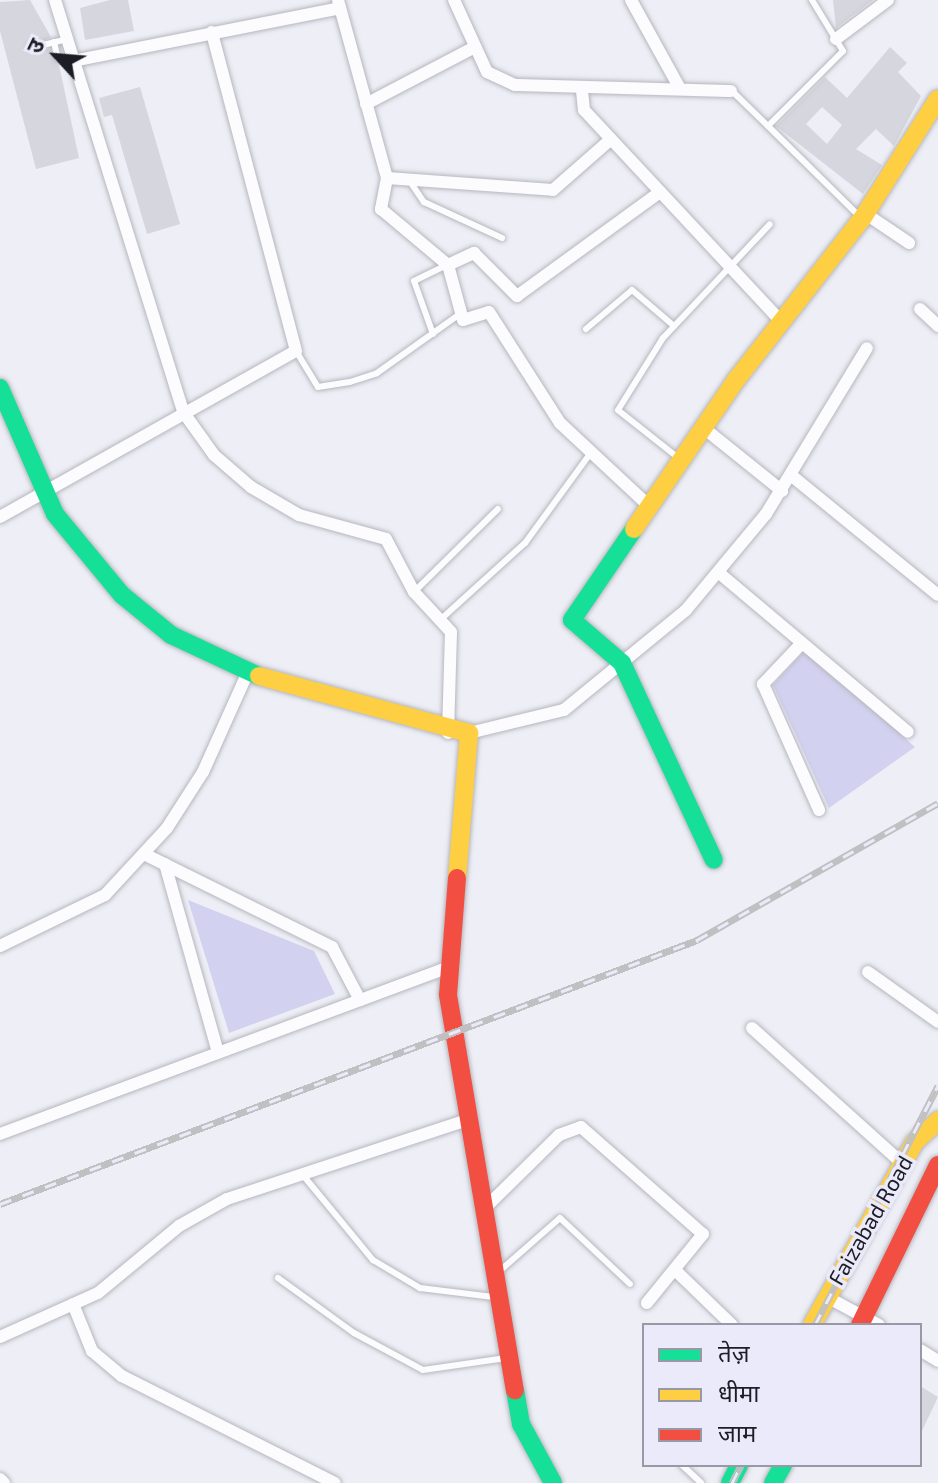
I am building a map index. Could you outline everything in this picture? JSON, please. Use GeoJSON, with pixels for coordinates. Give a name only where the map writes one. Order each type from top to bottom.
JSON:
{"type":"FeatureCollection","features":[{"type":"Feature","properties":{"kind":"street"},"geometry":{"type":"LineString","coordinates":[[55,0],[65,60],[184,413],[214,455],[251,487],[299,515],[386,539],[414,592],[451,632],[448,733]]}},
{"type":"Feature","properties":{"kind":"street"},"geometry":{"type":"LineString","coordinates":[[454,0],[473,48],[487,72],[515,85],[582,91],[679,87],[731,91]]}},
{"type":"Feature","properties":{"kind":"street"},"geometry":{"type":"LineString","coordinates":[[631,0],[679,87]]}},
{"type":"Feature","properties":{"kind":"street"},"geometry":{"type":"LineString","coordinates":[[836,39],[888,0]]}},
{"type":"Feature","properties":{"kind":"street"},"geometry":{"type":"LineString","coordinates":[[65,60],[339,4],[387,178],[381,209],[448,265],[463,320],[489,312],[560,423],[651,508]]}},
{"type":"Feature","properties":{"kind":"street"},"geometry":{"type":"LineString","coordinates":[[0,517],[46,495],[296,351],[212,32]]}},
{"type":"Feature","properties":{"kind":"street"},"geometry":{"type":"LineString","coordinates":[[366,104],[473,48]]}},
{"type":"Feature","properties":{"kind":"street"},"geometry":{"type":"LineString","coordinates":[[582,91],[584,110],[782,322]]}},
{"type":"Feature","properties":{"kind":"street"},"geometry":{"type":"LineString","coordinates":[[714,860],[622,663],[572,620],[704,429],[864,217],[938,99]]}},
{"type":"Feature","properties":{"kind":"street"},"geometry":{"type":"LineString","coordinates":[[387,178],[553,190],[611,139]]}},
{"type":"Feature","properties":{"kind":"street"},"geometry":{"type":"LineString","coordinates":[[448,265],[474,253],[517,296],[660,192]]}},
{"type":"Feature","properties":{"kind":"street"},"geometry":{"type":"LineString","coordinates":[[864,217],[909,243]]}},
{"type":"Feature","properties":{"kind":"street"},"geometry":{"type":"LineString","coordinates":[[920,309],[938,326]]}},
{"type":"Feature","properties":{"kind":"street"},"geometry":{"type":"LineString","coordinates":[[0,388],[46,495],[122,595],[171,635],[248,672],[448,733],[469,733],[564,710],[686,610],[782,491],[867,348]]}},
{"type":"Feature","properties":{"kind":"street"},"geometry":{"type":"LineString","coordinates":[[704,429],[782,491]]}},
{"type":"Feature","properties":{"kind":"street"},"geometry":{"type":"LineString","coordinates":[[792,476],[938,595]]}},
{"type":"Feature","properties":{"kind":"street"},"geometry":{"type":"LineString","coordinates":[[718,572],[908,732]]}},
{"type":"Feature","properties":{"kind":"street"},"geometry":{"type":"LineString","coordinates":[[802,643],[763,684],[819,810]]}},
{"type":"Feature","properties":{"kind":"street"},"geometry":{"type":"LineString","coordinates":[[0,946],[105,895],[144,854],[203,772],[248,672]]}},
{"type":"Feature","properties":{"kind":"street"},"geometry":{"type":"LineString","coordinates":[[469,733],[451,966],[464,1121],[521,1424],[553,1483]]}},
{"type":"Feature","properties":{"kind":"street"},"geometry":{"type":"LineString","coordinates":[[144,854],[332,947],[360,1000]]}},
{"type":"Feature","properties":{"kind":"street"},"geometry":{"type":"LineString","coordinates":[[165,864],[218,1052]]}},
{"type":"Feature","properties":{"kind":"street"},"geometry":{"type":"LineString","coordinates":[[0,1134],[451,966]]}},
{"type":"Feature","properties":{"kind":"street"},"geometry":{"type":"LineString","coordinates":[[868,972],[938,1022]]}},
{"type":"Feature","properties":{"kind":"street"},"geometry":{"type":"LineString","coordinates":[[752,1028],[902,1163]]}},
{"type":"Feature","properties":{"kind":"street"},"geometry":{"type":"LineString","coordinates":[[0,1337],[98,1293],[179,1226],[227,1199],[464,1121]]}},
{"type":"Feature","properties":{"kind":"street","name":"Faizabad Road"},"geometry":{"type":"LineString","coordinates":[[813,1323],[902,1163],[938,1121]]}},
{"type":"Feature","properties":{"kind":"street"},"geometry":{"type":"LineString","coordinates":[[482,1211],[559,1135],[581,1127],[703,1234],[647,1303]]}},
{"type":"Feature","properties":{"kind":"street"},"geometry":{"type":"LineString","coordinates":[[827,1297],[868,1322],[938,1165]]}},
{"type":"Feature","properties":{"kind":"street"},"geometry":{"type":"LineString","coordinates":[[675,1270],[730,1323]]}},
{"type":"Feature","properties":{"kind":"street"},"geometry":{"type":"LineString","coordinates":[[73,1304],[92,1351],[122,1376],[335,1483]]}},
{"type":"Feature","properties":{"kind":"lane"},"geometry":{"type":"LineString","coordinates":[[768,126],[843,51],[812,0]]}},
{"type":"Feature","properties":{"kind":"lane"},"geometry":{"type":"LineString","coordinates":[[31,48],[60,40]]}},
{"type":"Feature","properties":{"kind":"lane"},"geometry":{"type":"LineString","coordinates":[[731,91],[864,217]]}},
{"type":"Feature","properties":{"kind":"lane"},"geometry":{"type":"LineString","coordinates":[[409,180],[424,202],[502,238]]}},
{"type":"Feature","properties":{"kind":"lane"},"geometry":{"type":"LineString","coordinates":[[683,462],[618,410],[674,326],[770,224]]}},
{"type":"Feature","properties":{"kind":"lane"},"geometry":{"type":"LineString","coordinates":[[433,334],[414,281],[448,265]]}},
{"type":"Feature","properties":{"kind":"lane"},"geometry":{"type":"LineString","coordinates":[[586,329],[632,290],[674,326]]}},
{"type":"Feature","properties":{"kind":"lane"},"geometry":{"type":"LineString","coordinates":[[296,351],[318,387],[377,373],[461,313]]}},
{"type":"Feature","properties":{"kind":"lane"},"geometry":{"type":"LineString","coordinates":[[440,620],[525,543],[590,454]]}},
{"type":"Feature","properties":{"kind":"lane"},"geometry":{"type":"LineString","coordinates":[[414,592],[498,509]]}},
{"type":"Feature","properties":{"kind":"lane"},"geometry":{"type":"LineString","coordinates":[[302,1174],[373,1260],[420,1288],[499,1298]]}},
{"type":"Feature","properties":{"kind":"lane"},"geometry":{"type":"LineString","coordinates":[[495,1275],[560,1218],[630,1284]]}},
{"type":"Feature","properties":{"kind":"lane"},"geometry":{"type":"LineString","coordinates":[[278,1278],[354,1333],[423,1370],[510,1357]]}},
{"type":"Feature","properties":{"kind":"lane"},"geometry":{"type":"LineString","coordinates":[[684,1467],[701,1483]]}},
{"type":"Feature","properties":{"kind":"shaded area"},"geometry":{"type":"Polygon","coordinates":[[[805,650],[915,747],[829,808],[773,685],[805,650]]]}},
{"type":"Feature","properties":{"kind":"shaded area"},"geometry":{"type":"Polygon","coordinates":[[[188,900],[314,951],[335,994],[229,1033],[188,900]]]}},
{"type":"Feature","properties":{"kind":"building"},"geometry":{"type":"Polygon","coordinates":[[[30,0],[51,37],[25,50],[50,49],[59,65],[79,158],[36,169],[0,31],[0,2],[30,0]]]}},
{"type":"Feature","properties":{"kind":"building"},"geometry":{"type":"Polygon","coordinates":[[[110,0],[128,0],[134,31],[85,40],[80,8],[110,0]]]}},
{"type":"Feature","properties":{"kind":"building"},"geometry":{"type":"Polygon","coordinates":[[[833,0],[873,0],[836,28],[833,0]]]}},
{"type":"Feature","properties":{"kind":"building"},"geometry":{"type":"Polygon","coordinates":[[[890,47],[907,63],[898,72],[921,96],[894,146],[876,129],[856,149],[882,165],[863,194],[776,126],[825,77],[847,98],[890,47]],[[822,107],[806,124],[827,144],[842,125],[822,107]]]}},
{"type":"Feature","properties":{"kind":"building"},"geometry":{"type":"Polygon","coordinates":[[[140,87],[180,224],[147,234],[112,115],[104,117],[99,98],[140,87]]]}},
{"type":"Feature","properties":{"kind":"building"},"geometry":{"type":"Polygon","coordinates":[[[922,1387],[938,1397],[922,1431],[922,1387]]]}},
{"type":"Feature","properties":{"kind":"railway"},"geometry":{"type":"LineString","coordinates":[[0,1204],[697,940],[938,803]]}},
{"type":"Feature","properties":{"kind":"railway"},"geometry":{"type":"LineString","coordinates":[[816,1323],[938,1086]]}},
{"type":"Feature","properties":{"kind":"railway"},"geometry":{"type":"LineString","coordinates":[[732,1483],[740,1467]]}},
{"type":"Feature","properties":{"kind":"traffic: fast"},"geometry":{"type":"LineString","coordinates":[[0,388],[55,514],[122,595],[171,635],[259,676]]}},
{"type":"Feature","properties":{"kind":"traffic: fast"},"geometry":{"type":"LineString","coordinates":[[634,529],[572,620],[622,663],[714,860]]}},
{"type":"Feature","properties":{"kind":"traffic: fast"},"geometry":{"type":"LineString","coordinates":[[515,1390],[521,1424],[553,1483]]}},
{"type":"Feature","properties":{"kind":"traffic: fast"},"geometry":{"type":"LineString","coordinates":[[730,1483],[738,1467]]}},
{"type":"Feature","properties":{"kind":"traffic: fast"},"geometry":{"type":"LineString","coordinates":[[773,1483],[782,1467]]}},
{"type":"Feature","properties":{"kind":"traffic: slow"},"geometry":{"type":"LineString","coordinates":[[634,529],[736,380],[862,219],[938,99]]}},
{"type":"Feature","properties":{"kind":"traffic: slow"},"geometry":{"type":"LineString","coordinates":[[259,676],[469,733],[457,878]]}},
{"type":"Feature","properties":{"kind":"traffic: slow"},"geometry":{"type":"LineString","coordinates":[[813,1323],[914,1143],[938,1121]]}},
{"type":"Feature","properties":{"kind":"traffic: jam"},"geometry":{"type":"LineString","coordinates":[[457,878],[448,995],[515,1390]]}},
{"type":"Feature","properties":{"kind":"traffic: jam"},"geometry":{"type":"LineString","coordinates":[[861,1323],[938,1165]]}}]}
